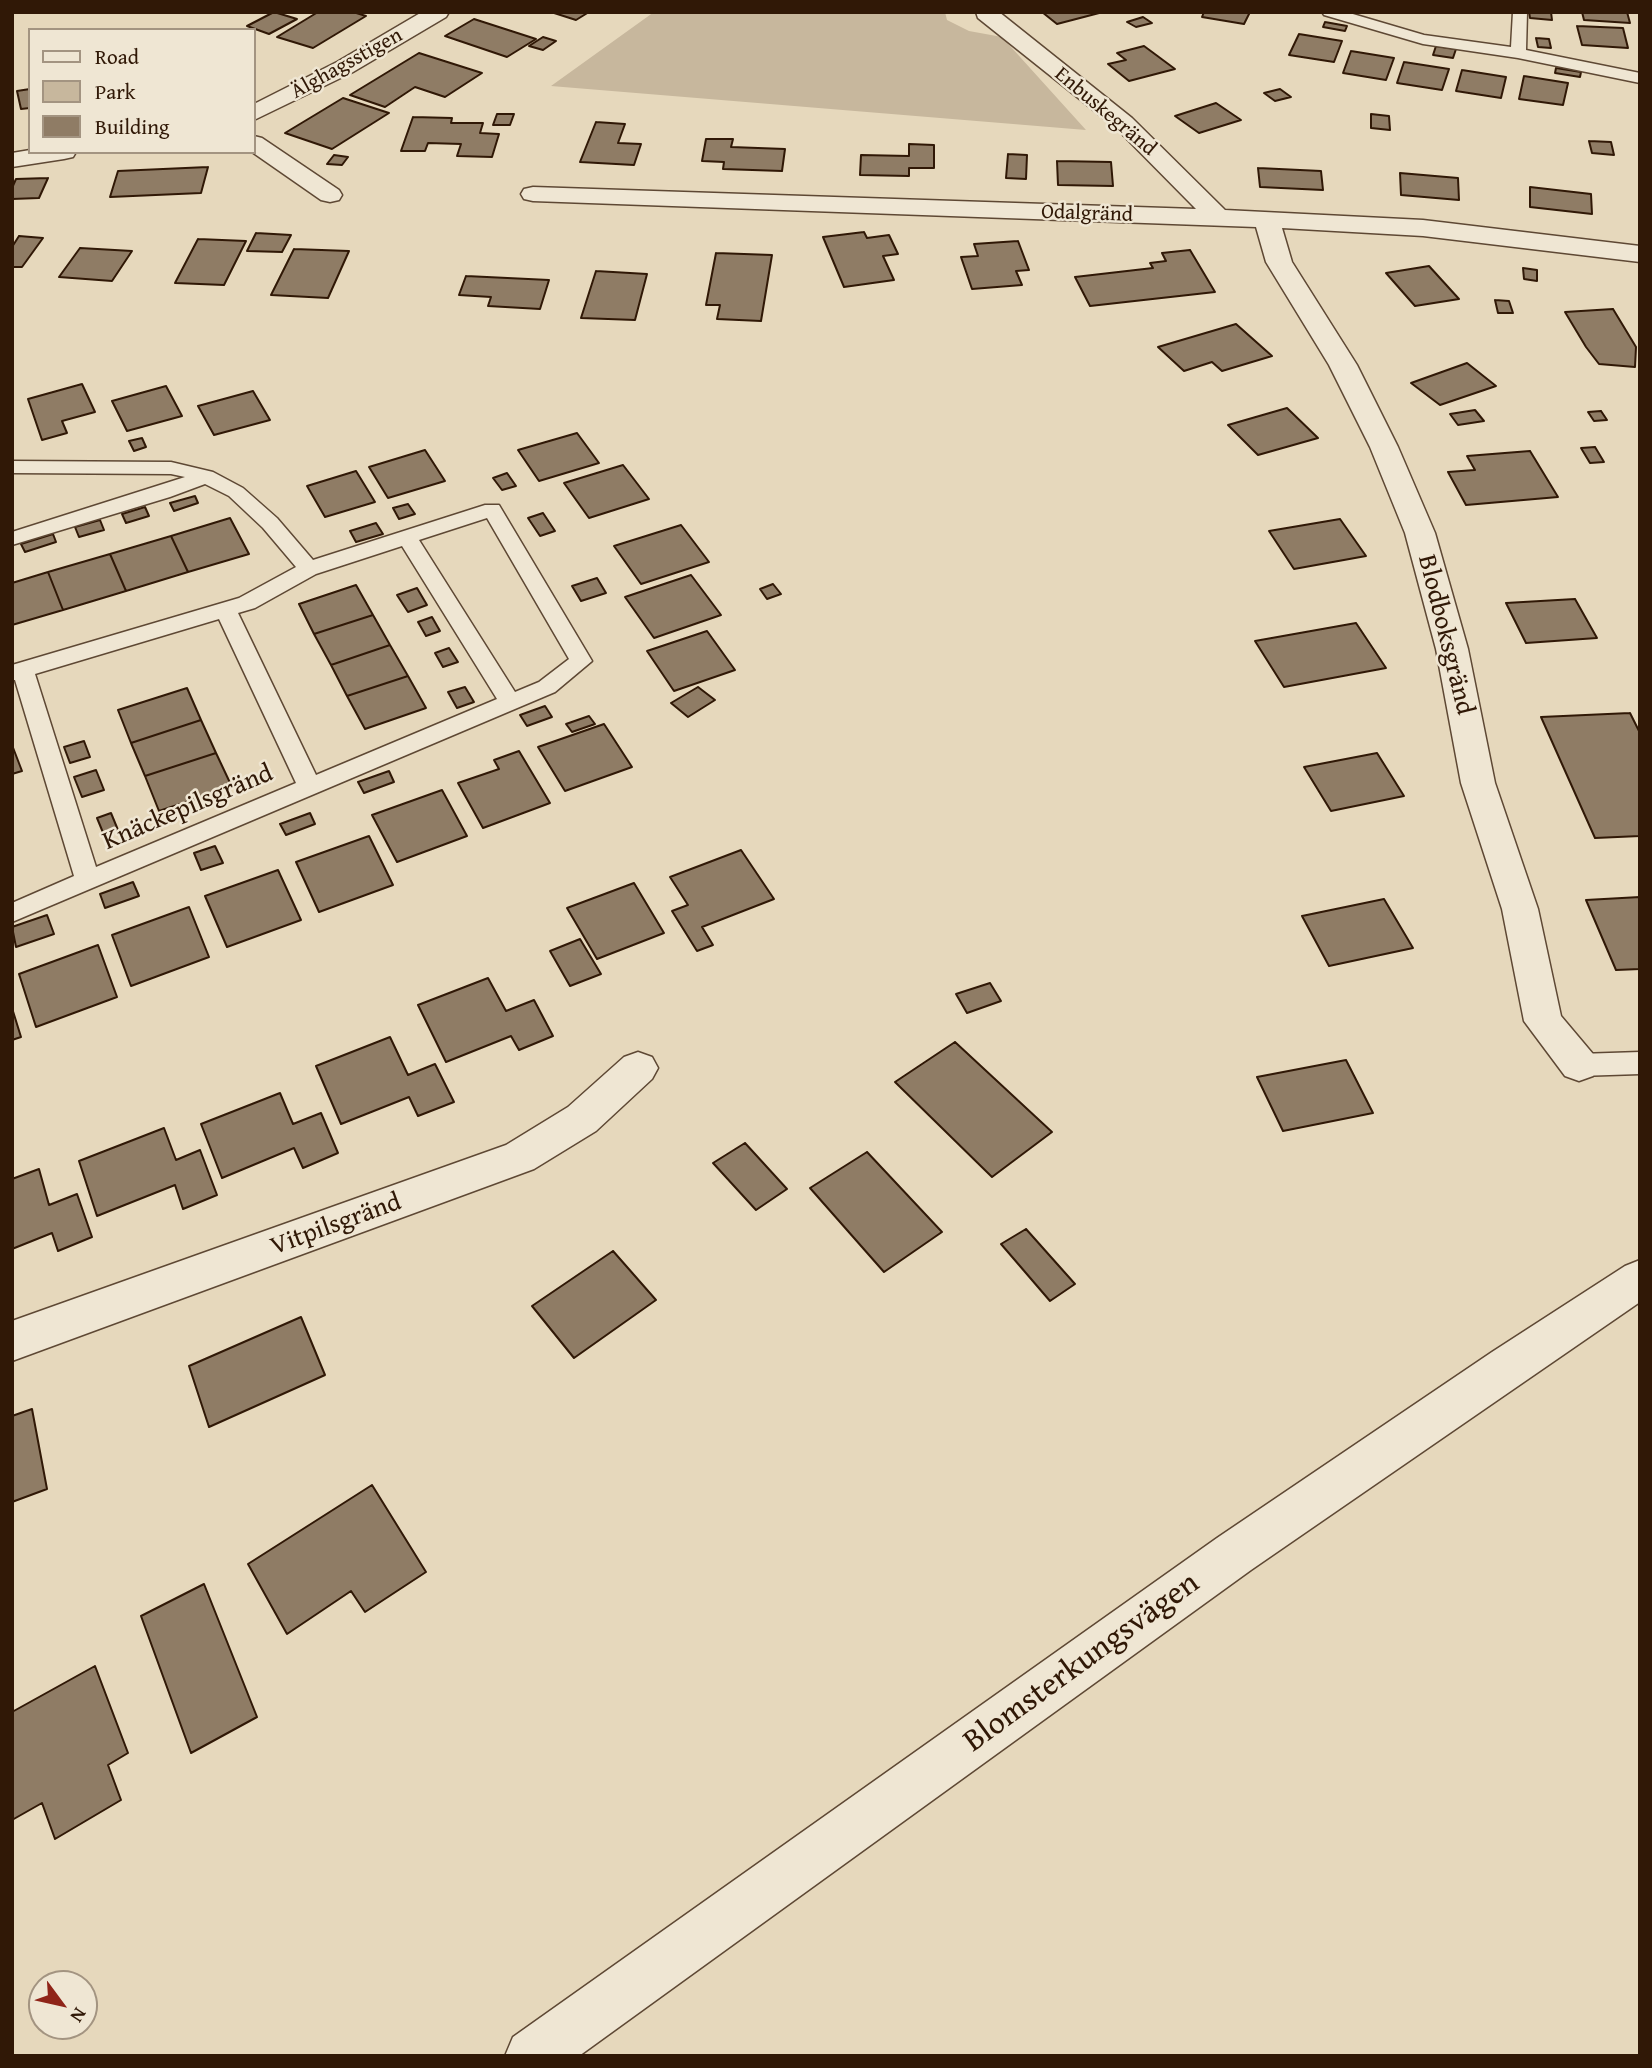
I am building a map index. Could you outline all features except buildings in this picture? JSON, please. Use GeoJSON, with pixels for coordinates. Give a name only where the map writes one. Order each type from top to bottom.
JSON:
{"type":"FeatureCollection","features":[{"type":"Feature","properties":{"kind":"street","name":"Älghagsstigen"},"geometry":{"type":"LineString","coordinates":[[256,112],[345,66],[438,12]]}},
{"type":"Feature","properties":{"kind":"street","name":"Enbuskegränd"},"geometry":{"type":"LineString","coordinates":[[986,13],[1124,123],[1218,217]]}},
{"type":"Feature","properties":{"kind":"street"},"geometry":{"type":"LineString","coordinates":[[256,144],[330,195]]}},
{"type":"Feature","properties":{"kind":"street"},"geometry":{"type":"LineString","coordinates":[[12,160],[51,154]]}},
{"type":"Feature","properties":{"kind":"street","name":"Odalgränd"},"geometry":{"type":"LineString","coordinates":[[533,194],[1218,217],[1423,229],[1640,254]]}},
{"type":"Feature","properties":{"kind":"street","name":"Blodboksgränd"},"geometry":{"type":"LineString","coordinates":[[1267,220],[1279,262],[1343,365],[1384,447],[1420,533],[1452,649],[1478,783],[1520,909],[1543,1021],[1579,1065]]}},
{"type":"Feature","properties":{"kind":"street","name":"Vitpilsgränd"},"geometry":{"type":"LineString","coordinates":[[12,1341],[520,1157],[582,1119],[638,1068]]}},
{"type":"Feature","properties":{"kind":"street","name":"Blomsterkungsvägen"},"geometry":{"type":"LineString","coordinates":[[532,2056],[1200,1578],[1508,1366],[1640,1279]]}},
{"type":"Feature","properties":{"kind":"lane"},"geometry":{"type":"LineString","coordinates":[[1329,12],[1423,39],[1518,53],[1640,78]]}},
{"type":"Feature","properties":{"kind":"lane"},"geometry":{"type":"LineString","coordinates":[[1517,13],[1518,53]]}},
{"type":"Feature","properties":{"kind":"lane"},"geometry":{"type":"LineString","coordinates":[[12,467],[171,468],[206,476],[236,492],[262,515],[309,569]]}},
{"type":"Feature","properties":{"kind":"lane"},"geometry":{"type":"LineString","coordinates":[[12,539],[163,493],[206,476]]}},
{"type":"Feature","properties":{"kind":"lane","name":"Knäckepilsgränd"},"geometry":{"type":"LineString","coordinates":[[12,913],[310,788],[547,687],[581,661],[492,509],[309,569],[247,603],[18,672],[88,881]]}},
{"type":"Feature","properties":{"kind":"lane"},"geometry":{"type":"LineString","coordinates":[[407,537],[510,702]]}},
{"type":"Feature","properties":{"kind":"lane","name":"Knäckepilsgränd"},"geometry":{"type":"LineString","coordinates":[[225,609],[310,788]]}},
{"type":"Feature","properties":{"kind":"lane"},"geometry":{"type":"LineString","coordinates":[[1579,1065],[1640,1063]]}},
{"type":"Feature","properties":{"kind":"green space"},"geometry":{"type":"Polygon","coordinates":[[[654,12],[945,12],[947,20],[969,31],[1002,37],[1086,130],[551,86],[654,12]]]}}]}
